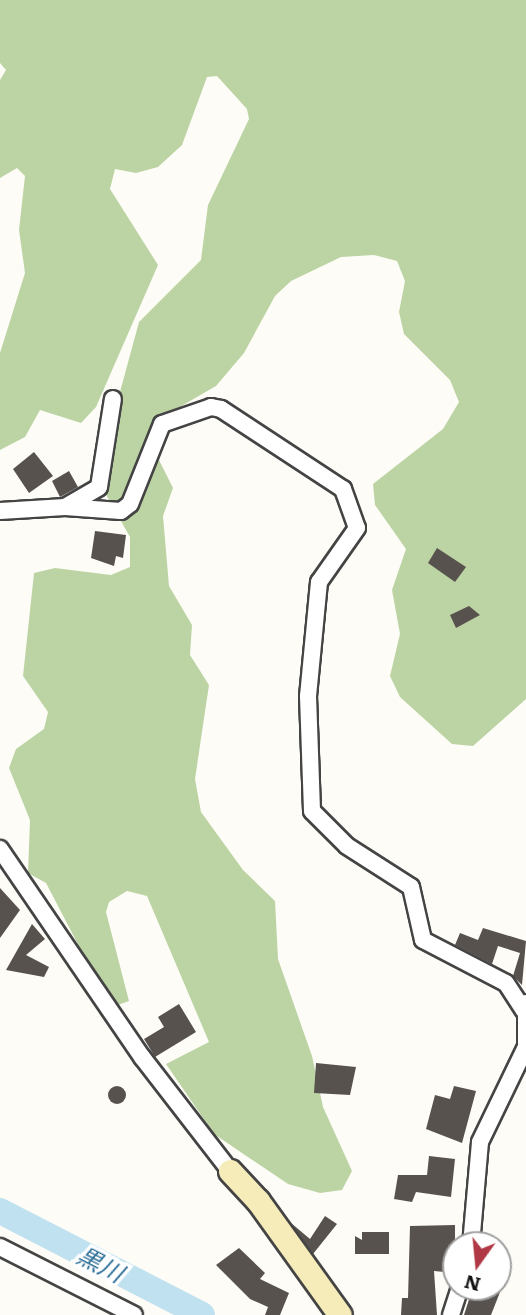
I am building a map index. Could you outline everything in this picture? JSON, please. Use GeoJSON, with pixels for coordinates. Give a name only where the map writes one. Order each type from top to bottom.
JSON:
{"type":"FeatureCollection","features":[{"type":"Feature","properties":{"kind":"street"},"geometry":{"type":"LineString","coordinates":[[65,507],[99,488],[113,399]]}},
{"type":"Feature","properties":{"kind":"street"},"geometry":{"type":"LineString","coordinates":[[0,511],[65,507],[121,511],[130,504],[162,424],[211,408],[343,489],[357,528],[319,582],[308,696],[312,811],[347,846],[411,887],[423,940],[506,983],[525,1007],[526,1045],[480,1142],[472,1231]]}},
{"type":"Feature","properties":{"kind":"street"},"geometry":{"type":"LineString","coordinates":[[0,849],[142,1057],[230,1171],[258,1201],[340,1315]]}},
{"type":"Feature","properties":{"kind":"street"},"geometry":{"type":"LineString","coordinates":[[0,1247],[134,1315]]}},
{"type":"Feature","properties":{"kind":"green space"},"geometry":{"type":"Polygon","coordinates":[[[0,0],[526,0],[526,699],[473,746],[452,744],[400,697],[390,676],[400,634],[392,590],[406,549],[375,505],[373,484],[443,429],[459,402],[450,380],[404,334],[399,312],[405,281],[397,261],[374,255],[341,257],[291,281],[275,296],[244,353],[216,386],[159,419],[154,450],[173,488],[163,516],[169,586],[192,625],[190,655],[209,685],[195,779],[201,812],[243,870],[275,901],[278,959],[312,1056],[323,1107],[352,1171],[342,1190],[320,1193],[288,1184],[214,1134],[166,1064],[209,1042],[147,896],[127,891],[109,902],[106,912],[129,1001],[118,1005],[107,1000],[46,883],[28,873],[30,820],[9,768],[16,749],[44,729],[48,712],[23,676],[34,573],[55,568],[111,575],[130,567],[130,537],[104,491],[111,425],[139,322],[201,260],[208,205],[249,119],[247,109],[217,76],[207,77],[182,145],[158,167],[136,173],[115,169],[110,189],[158,265],[96,407],[81,423],[40,410],[25,437],[0,450],[0,353],[25,273],[19,230],[25,176],[17,168],[0,178],[0,80],[6,70],[0,63],[0,0]]]}},
{"type":"Feature","properties":{"kind":"building"},"geometry":{"type":"Polygon","coordinates":[[[34,452],[53,476],[29,493],[13,469],[34,452]]]}},
{"type":"Feature","properties":{"kind":"building"},"geometry":{"type":"Polygon","coordinates":[[[69,471],[78,487],[60,497],[52,481],[69,471]]]}},
{"type":"Feature","properties":{"kind":"building"},"geometry":{"type":"Polygon","coordinates":[[[95,531],[126,535],[123,558],[116,556],[114,566],[91,558],[95,531]]]}},
{"type":"Feature","properties":{"kind":"building"},"geometry":{"type":"Polygon","coordinates":[[[437,548],[466,567],[455,582],[428,563],[437,548]]]}},
{"type":"Feature","properties":{"kind":"building"},"geometry":{"type":"Polygon","coordinates":[[[469,606],[480,615],[456,628],[450,615],[469,606]]]}},
{"type":"Feature","properties":{"kind":"building"},"geometry":{"type":"Polygon","coordinates":[[[0,888],[20,910],[0,938],[0,888]]]}},
{"type":"Feature","properties":{"kind":"building"},"geometry":{"type":"Polygon","coordinates":[[[32,924],[45,939],[26,955],[49,967],[44,977],[6,970],[32,924]]]}},
{"type":"Feature","properties":{"kind":"building"},"geometry":{"type":"Polygon","coordinates":[[[483,928],[526,941],[522,985],[513,976],[520,953],[498,946],[492,964],[455,945],[460,933],[478,940],[483,928]]]}},
{"type":"Feature","properties":{"kind":"building"},"geometry":{"type":"Polygon","coordinates":[[[179,1004],[196,1032],[155,1057],[144,1039],[164,1027],[158,1017],[179,1004]]]}},
{"type":"Feature","properties":{"kind":"building"},"geometry":{"type":"Polygon","coordinates":[[[316,1063],[356,1067],[350,1095],[314,1093],[316,1063]]]}},
{"type":"Feature","properties":{"kind":"building"},"geometry":{"type":"Polygon","coordinates":[[[113,1086],[121,1086],[126,1095],[124,1102],[113,1104],[108,1099],[108,1091],[113,1086]]]}},
{"type":"Feature","properties":{"kind":"building"},"geometry":{"type":"Polygon","coordinates":[[[454,1086],[476,1091],[462,1143],[426,1129],[435,1095],[450,1099],[454,1086]]]}},
{"type":"Feature","properties":{"kind":"building"},"geometry":{"type":"Polygon","coordinates":[[[429,1156],[455,1159],[451,1197],[416,1192],[412,1202],[394,1199],[398,1175],[427,1175],[429,1156]]]}},
{"type":"Feature","properties":{"kind":"building"},"geometry":{"type":"Polygon","coordinates":[[[325,1216],[337,1224],[313,1254],[291,1223],[310,1239],[325,1216]]]}},
{"type":"Feature","properties":{"kind":"building"},"geometry":{"type":"Polygon","coordinates":[[[455,1225],[455,1231],[442,1231],[442,1272],[434,1271],[437,1315],[401,1315],[402,1298],[408,1298],[410,1226],[455,1225]]]}},
{"type":"Feature","properties":{"kind":"building"},"geometry":{"type":"Polygon","coordinates":[[[362,1232],[389,1232],[389,1254],[355,1254],[355,1236],[362,1240],[362,1232]]]}},
{"type":"Feature","properties":{"kind":"building"},"geometry":{"type":"Polygon","coordinates":[[[239,1248],[265,1273],[260,1279],[289,1293],[280,1315],[265,1315],[268,1307],[250,1299],[216,1265],[239,1248]]]}},
{"type":"Feature","properties":{"kind":"building"},"geometry":{"type":"Polygon","coordinates":[[[468,1301],[496,1301],[491,1315],[464,1315],[468,1301]]]}},
{"type":"Feature","properties":{"kind":"waterway","name":"黒川"},"geometry":{"type":"LineString","coordinates":[[0,1211],[202,1315]]}}]}
